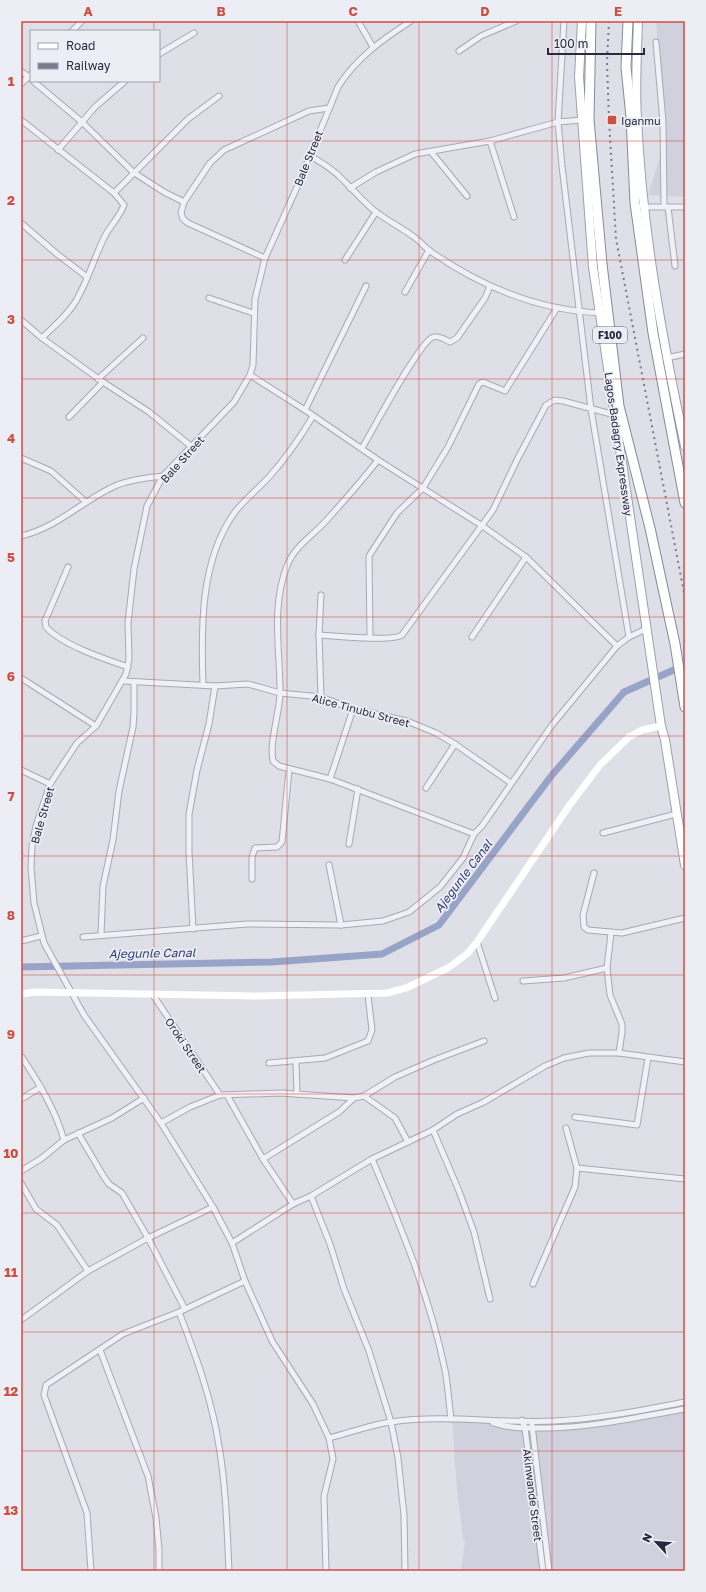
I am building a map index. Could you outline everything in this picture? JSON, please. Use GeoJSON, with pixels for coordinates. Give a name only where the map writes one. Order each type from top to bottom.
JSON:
{"type":"FeatureCollection","features":[{"type":"Feature","properties":{"kind":"highway","name":"Lagos-Badagry Expressway"},"geometry":{"type":"LineString","coordinates":[[591,21],[589,120],[602,264],[619,406],[650,528],[675,644],[685,707]]}},
{"type":"Feature","properties":{"kind":"highway"},"geometry":{"type":"LineString","coordinates":[[628,21],[626,66],[631,117],[635,203],[653,333],[685,503]]}},
{"type":"Feature","properties":{"kind":"main road","name":"Lagos-Badagry Expressway"},"geometry":{"type":"LineString","coordinates":[[582,21],[579,77],[593,267],[656,694],[685,864]]}},
{"type":"Feature","properties":{"kind":"main road"},"geometry":{"type":"LineString","coordinates":[[638,21],[637,118],[647,239],[666,358],[685,446]]}},
{"type":"Feature","properties":{"kind":"street"},"geometry":{"type":"LineString","coordinates":[[73,30],[82,21]]}},
{"type":"Feature","properties":{"kind":"street"},"geometry":{"type":"LineString","coordinates":[[358,21],[373,47]]}},
{"type":"Feature","properties":{"kind":"street","name":"Bale Street"},"geometry":{"type":"LineString","coordinates":[[326,1571],[324,1496],[333,1459],[329,1438],[313,1404],[272,1341],[245,1281],[232,1243],[213,1207],[161,1123],[94,1031],[71,994],[68,985],[44,943],[41,936],[32,884],[32,846],[36,826],[50,784],[77,743],[96,726],[123,681],[128,667],[130,599],[137,546],[147,506],[163,476],[234,402],[250,375],[253,365],[254,299],[265,258],[298,185],[329,108],[344,76],[373,47],[411,21]]}},
{"type":"Feature","properties":{"kind":"street"},"geometry":{"type":"LineString","coordinates":[[459,51],[481,36],[516,21]]}},
{"type":"Feature","properties":{"kind":"street"},"geometry":{"type":"LineString","coordinates":[[564,21],[558,122],[591,409],[628,637]]}},
{"type":"Feature","properties":{"kind":"street"},"geometry":{"type":"LineString","coordinates":[[160,53],[194,33]]}},
{"type":"Feature","properties":{"kind":"street"},"geometry":{"type":"LineString","coordinates":[[656,42],[663,122],[666,206],[675,266]]}},
{"type":"Feature","properties":{"kind":"street"},"geometry":{"type":"LineString","coordinates":[[21,71],[30,77]]}},
{"type":"Feature","properties":{"kind":"street"},"geometry":{"type":"LineString","coordinates":[[21,84],[30,79]]}},
{"type":"Feature","properties":{"kind":"street"},"geometry":{"type":"LineString","coordinates":[[36,82],[82,122],[133,172],[164,192],[184,202]]}},
{"type":"Feature","properties":{"kind":"street"},"geometry":{"type":"LineString","coordinates":[[58,150],[95,107],[124,82]]}},
{"type":"Feature","properties":{"kind":"street"},"geometry":{"type":"LineString","coordinates":[[114,193],[133,172],[188,119],[219,96]]}},
{"type":"Feature","properties":{"kind":"street"},"geometry":{"type":"LineString","coordinates":[[265,258],[188,223],[183,219],[181,213],[184,202],[210,164],[224,150],[309,111],[329,108]]}},
{"type":"Feature","properties":{"kind":"street"},"geometry":{"type":"LineString","coordinates":[[21,120],[114,193],[124,205],[122,211],[107,234],[72,308],[42,338]]}},
{"type":"Feature","properties":{"kind":"street"},"geometry":{"type":"LineString","coordinates":[[350,188],[376,172],[401,159],[415,154],[432,153],[490,141],[558,122],[582,120]]}},
{"type":"Feature","properties":{"kind":"street"},"geometry":{"type":"LineString","coordinates":[[490,141],[514,217]]}},
{"type":"Feature","properties":{"kind":"street"},"geometry":{"type":"LineString","coordinates":[[432,153],[467,196]]}},
{"type":"Feature","properties":{"kind":"street"},"geometry":{"type":"LineString","coordinates":[[309,155],[327,166],[376,212],[416,237],[429,250],[490,286],[557,308],[579,312],[600,313]]}},
{"type":"Feature","properties":{"kind":"street"},"geometry":{"type":"LineString","coordinates":[[644,206],[685,207]]}},
{"type":"Feature","properties":{"kind":"street"},"geometry":{"type":"LineString","coordinates":[[345,260],[376,212]]}},
{"type":"Feature","properties":{"kind":"street"},"geometry":{"type":"LineString","coordinates":[[21,223],[87,277]]}},
{"type":"Feature","properties":{"kind":"street"},"geometry":{"type":"LineString","coordinates":[[405,292],[429,250]]}},
{"type":"Feature","properties":{"kind":"street"},"geometry":{"type":"LineString","coordinates":[[305,410],[366,286]]}},
{"type":"Feature","properties":{"kind":"street"},"geometry":{"type":"LineString","coordinates":[[362,448],[407,370],[424,345],[432,337],[442,338],[450,342],[457,338],[485,298],[490,286]]}},
{"type":"Feature","properties":{"kind":"street"},"geometry":{"type":"LineString","coordinates":[[209,298],[253,312]]}},
{"type":"Feature","properties":{"kind":"street"},"geometry":{"type":"LineString","coordinates":[[370,637],[369,556],[397,513],[423,488],[448,447],[479,384],[483,382],[505,390],[557,308]]}},
{"type":"Feature","properties":{"kind":"street"},"geometry":{"type":"LineString","coordinates":[[21,320],[42,338],[101,381],[149,412],[192,447]]}},
{"type":"Feature","properties":{"kind":"street"},"geometry":{"type":"LineString","coordinates":[[69,417],[101,381],[143,338]]}},
{"type":"Feature","properties":{"kind":"street"},"geometry":{"type":"LineString","coordinates":[[666,358],[685,354]]}},
{"type":"Feature","properties":{"kind":"street"},"geometry":{"type":"LineString","coordinates":[[250,375],[305,410],[378,460],[482,525],[526,557],[617,646]]}},
{"type":"Feature","properties":{"kind":"street"},"geometry":{"type":"LineString","coordinates":[[319,635],[398,637],[402,635],[493,510],[520,452],[546,405],[555,400],[615,415]]}},
{"type":"Feature","properties":{"kind":"street"},"geometry":{"type":"LineString","coordinates":[[204,685],[203,610],[217,545],[235,512],[282,462],[300,439],[313,416]]}},
{"type":"Feature","properties":{"kind":"street"},"geometry":{"type":"LineString","coordinates":[[21,458],[51,471],[86,502]]}},
{"type":"Feature","properties":{"kind":"street"},"geometry":{"type":"LineString","coordinates":[[378,460],[326,521],[296,551],[287,565],[281,588],[278,625],[280,693],[272,757],[275,764],[289,770],[330,779],[474,834]]}},
{"type":"Feature","properties":{"kind":"street"},"geometry":{"type":"LineString","coordinates":[[21,536],[42,529],[59,520],[86,502],[116,485],[134,480],[163,476]]}},
{"type":"Feature","properties":{"kind":"street"},"geometry":{"type":"LineString","coordinates":[[472,637],[526,557]]}},
{"type":"Feature","properties":{"kind":"street"},"geometry":{"type":"LineString","coordinates":[[68,568],[45,621],[46,627],[53,633],[94,655],[128,667]]}},
{"type":"Feature","properties":{"kind":"street"},"geometry":{"type":"LineString","coordinates":[[321,595],[319,635],[321,697]]}},
{"type":"Feature","properties":{"kind":"street"},"geometry":{"type":"LineString","coordinates":[[83,937],[247,924],[341,925],[383,921],[409,912],[430,897],[450,876],[463,858],[474,834],[482,826],[574,696],[617,646],[628,637],[646,629]]}},
{"type":"Feature","properties":{"kind":"street"},"geometry":{"type":"LineString","coordinates":[[21,678],[96,726]]}},
{"type":"Feature","properties":{"kind":"street","name":"Alice Tinubu Street"},"geometry":{"type":"LineString","coordinates":[[123,681],[215,686],[248,684],[280,693],[321,697],[354,709],[407,721],[455,744],[511,783]]}},
{"type":"Feature","properties":{"kind":"street"},"geometry":{"type":"LineString","coordinates":[[101,935],[103,886],[113,840],[119,791],[133,727],[134,682]]}},
{"type":"Feature","properties":{"kind":"street"},"geometry":{"type":"LineString","coordinates":[[193,929],[189,852],[189,814],[197,770],[209,724],[215,686]]}},
{"type":"Feature","properties":{"kind":"street"},"geometry":{"type":"LineString","coordinates":[[330,779],[354,709]]}},
{"type":"Feature","properties":{"kind":"street"},"geometry":{"type":"LineString","coordinates":[[21,994],[36,992],[71,994],[130,993],[153,995],[258,996],[368,995],[387,994],[433,977],[467,954],[477,942],[568,806],[600,764],[630,737],[642,730],[661,726]]}},
{"type":"Feature","properties":{"kind":"street"},"geometry":{"type":"LineString","coordinates":[[426,788],[455,744]]}},
{"type":"Feature","properties":{"kind":"street"},"geometry":{"type":"LineString","coordinates":[[21,770],[50,784]]}},
{"type":"Feature","properties":{"kind":"street"},"geometry":{"type":"LineString","coordinates":[[252,879],[252,857],[255,848],[277,848],[282,842],[289,770]]}},
{"type":"Feature","properties":{"kind":"street"},"geometry":{"type":"LineString","coordinates":[[349,844],[358,789]]}},
{"type":"Feature","properties":{"kind":"street"},"geometry":{"type":"LineString","coordinates":[[603,833],[676,814]]}},
{"type":"Feature","properties":{"kind":"street"},"geometry":{"type":"LineString","coordinates":[[329,865],[341,925]]}},
{"type":"Feature","properties":{"kind":"street"},"geometry":{"type":"LineString","coordinates":[[594,873],[582,914],[583,922],[588,930],[611,933],[634,931],[685,918]]}},
{"type":"Feature","properties":{"kind":"street"},"geometry":{"type":"LineString","coordinates":[[611,933],[607,968],[610,995],[622,1024],[619,1053]]}},
{"type":"Feature","properties":{"kind":"street"},"geometry":{"type":"LineString","coordinates":[[21,941],[41,936]]}},
{"type":"Feature","properties":{"kind":"street"},"geometry":{"type":"LineString","coordinates":[[477,942],[495,998]]}},
{"type":"Feature","properties":{"kind":"street"},"geometry":{"type":"LineString","coordinates":[[523,981],[564,978],[607,968]]}},
{"type":"Feature","properties":{"kind":"street","name":"Oroki Street"},"geometry":{"type":"LineString","coordinates":[[153,995],[220,1095]]}},
{"type":"Feature","properties":{"kind":"street"},"geometry":{"type":"LineString","coordinates":[[269,1063],[296,1062],[333,1056],[368,1041],[372,1030],[368,995]]}},
{"type":"Feature","properties":{"kind":"street"},"geometry":{"type":"LineString","coordinates":[[161,1123],[190,1107],[220,1095],[297,1094],[354,1098],[364,1096],[395,1077],[484,1041]]}},
{"type":"Feature","properties":{"kind":"street"},"geometry":{"type":"LineString","coordinates":[[232,1243],[293,1204],[311,1196],[372,1159],[433,1130],[457,1114],[484,1102],[545,1066],[577,1055],[619,1053],[685,1062]]}},
{"type":"Feature","properties":{"kind":"street"},"geometry":{"type":"LineString","coordinates":[[21,1056],[41,1087],[59,1121],[64,1140]]}},
{"type":"Feature","properties":{"kind":"street"},"geometry":{"type":"LineString","coordinates":[[575,1117],[637,1125],[648,1058]]}},
{"type":"Feature","properties":{"kind":"street"},"geometry":{"type":"LineString","coordinates":[[296,1062],[297,1094]]}},
{"type":"Feature","properties":{"kind":"street"},"geometry":{"type":"LineString","coordinates":[[21,1099],[41,1087]]}},
{"type":"Feature","properties":{"kind":"street"},"geometry":{"type":"LineString","coordinates":[[227,1095],[263,1159],[293,1204]]}},
{"type":"Feature","properties":{"kind":"street"},"geometry":{"type":"LineString","coordinates":[[364,1096],[395,1118],[408,1142]]}},
{"type":"Feature","properties":{"kind":"street"},"geometry":{"type":"LineString","coordinates":[[21,1171],[42,1158],[64,1140],[112,1118],[144,1098]]}},
{"type":"Feature","properties":{"kind":"street"},"geometry":{"type":"LineString","coordinates":[[263,1159],[338,1112],[354,1098]]}},
{"type":"Feature","properties":{"kind":"street"},"geometry":{"type":"LineString","coordinates":[[533,1284],[571,1198],[577,1168],[566,1128]]}},
{"type":"Feature","properties":{"kind":"street"},"geometry":{"type":"LineString","coordinates":[[433,1130],[460,1191],[474,1232],[490,1298]]}},
{"type":"Feature","properties":{"kind":"street"},"geometry":{"type":"LineString","coordinates":[[78,1133],[109,1184],[122,1193],[148,1238],[185,1309]]}},
{"type":"Feature","properties":{"kind":"street"},"geometry":{"type":"LineString","coordinates":[[372,1159],[399,1223],[436,1334],[446,1372],[451,1419]]}},
{"type":"Feature","properties":{"kind":"street"},"geometry":{"type":"LineString","coordinates":[[577,1168],[685,1178]]}},
{"type":"Feature","properties":{"kind":"street"},"geometry":{"type":"LineString","coordinates":[[21,1183],[36,1209],[57,1225],[88,1271]]}},
{"type":"Feature","properties":{"kind":"street"},"geometry":{"type":"LineString","coordinates":[[311,1196],[330,1244],[346,1295],[369,1350],[391,1422],[398,1458],[404,1515],[405,1571]]}},
{"type":"Feature","properties":{"kind":"street"},"geometry":{"type":"LineString","coordinates":[[21,1320],[88,1271],[148,1238],[213,1207]]}},
{"type":"Feature","properties":{"kind":"street"},"geometry":{"type":"LineString","coordinates":[[91,1571],[87,1513],[44,1395],[44,1390],[50,1381],[123,1334],[179,1312],[245,1281]]}},
{"type":"Feature","properties":{"kind":"street"},"geometry":{"type":"LineString","coordinates":[[179,1312],[199,1363],[219,1446],[226,1500],[229,1571]]}},
{"type":"Feature","properties":{"kind":"street"},"geometry":{"type":"LineString","coordinates":[[100,1350],[148,1476],[156,1518],[159,1549],[159,1571]]}},
{"type":"Feature","properties":{"kind":"street"},"geometry":{"type":"LineString","coordinates":[[329,1438],[391,1422],[451,1419],[490,1422],[522,1420],[556,1421],[601,1417],[685,1402]]}},
{"type":"Feature","properties":{"kind":"street"},"geometry":{"type":"LineString","coordinates":[[490,1422],[506,1427],[525,1428],[594,1426],[685,1409]]}},
{"type":"Feature","properties":{"kind":"street","name":"Akinwande Street"},"geometry":{"type":"LineString","coordinates":[[522,1420],[525,1428],[543,1571]]}},
{"type":"Feature","properties":{"kind":"street","name":"Akinwande Street"},"geometry":{"type":"LineString","coordinates":[[531,1421],[549,1571]]}},
{"type":"Feature","properties":{"kind":"shaded area"},"geometry":{"type":"Polygon","coordinates":[[[656,21],[685,21],[685,197],[648,195],[665,142],[656,21]]]}},
{"type":"Feature","properties":{"kind":"shaded area"},"geometry":{"type":"Polygon","coordinates":[[[685,1402],[685,1571],[461,1571],[465,1541],[463,1539],[456,1478],[452,1416],[507,1423],[580,1419],[685,1402]]]}},
{"type":"Feature","properties":{"kind":"waterway","name":"Ajegunle Canal"},"geometry":{"type":"LineString","coordinates":[[21,967],[272,962],[382,954],[439,925],[552,775],[624,692],[685,665]]}},
{"type":"Feature","properties":{"kind":"railway"},"geometry":{"type":"LineString","coordinates":[[609,21],[607,62],[616,239],[685,598]]}},
{"type":"Feature","properties":{"kind":"place","name":"Iganmu"},"geometry":{"type":"Point","coordinates":[612,120]}}]}
